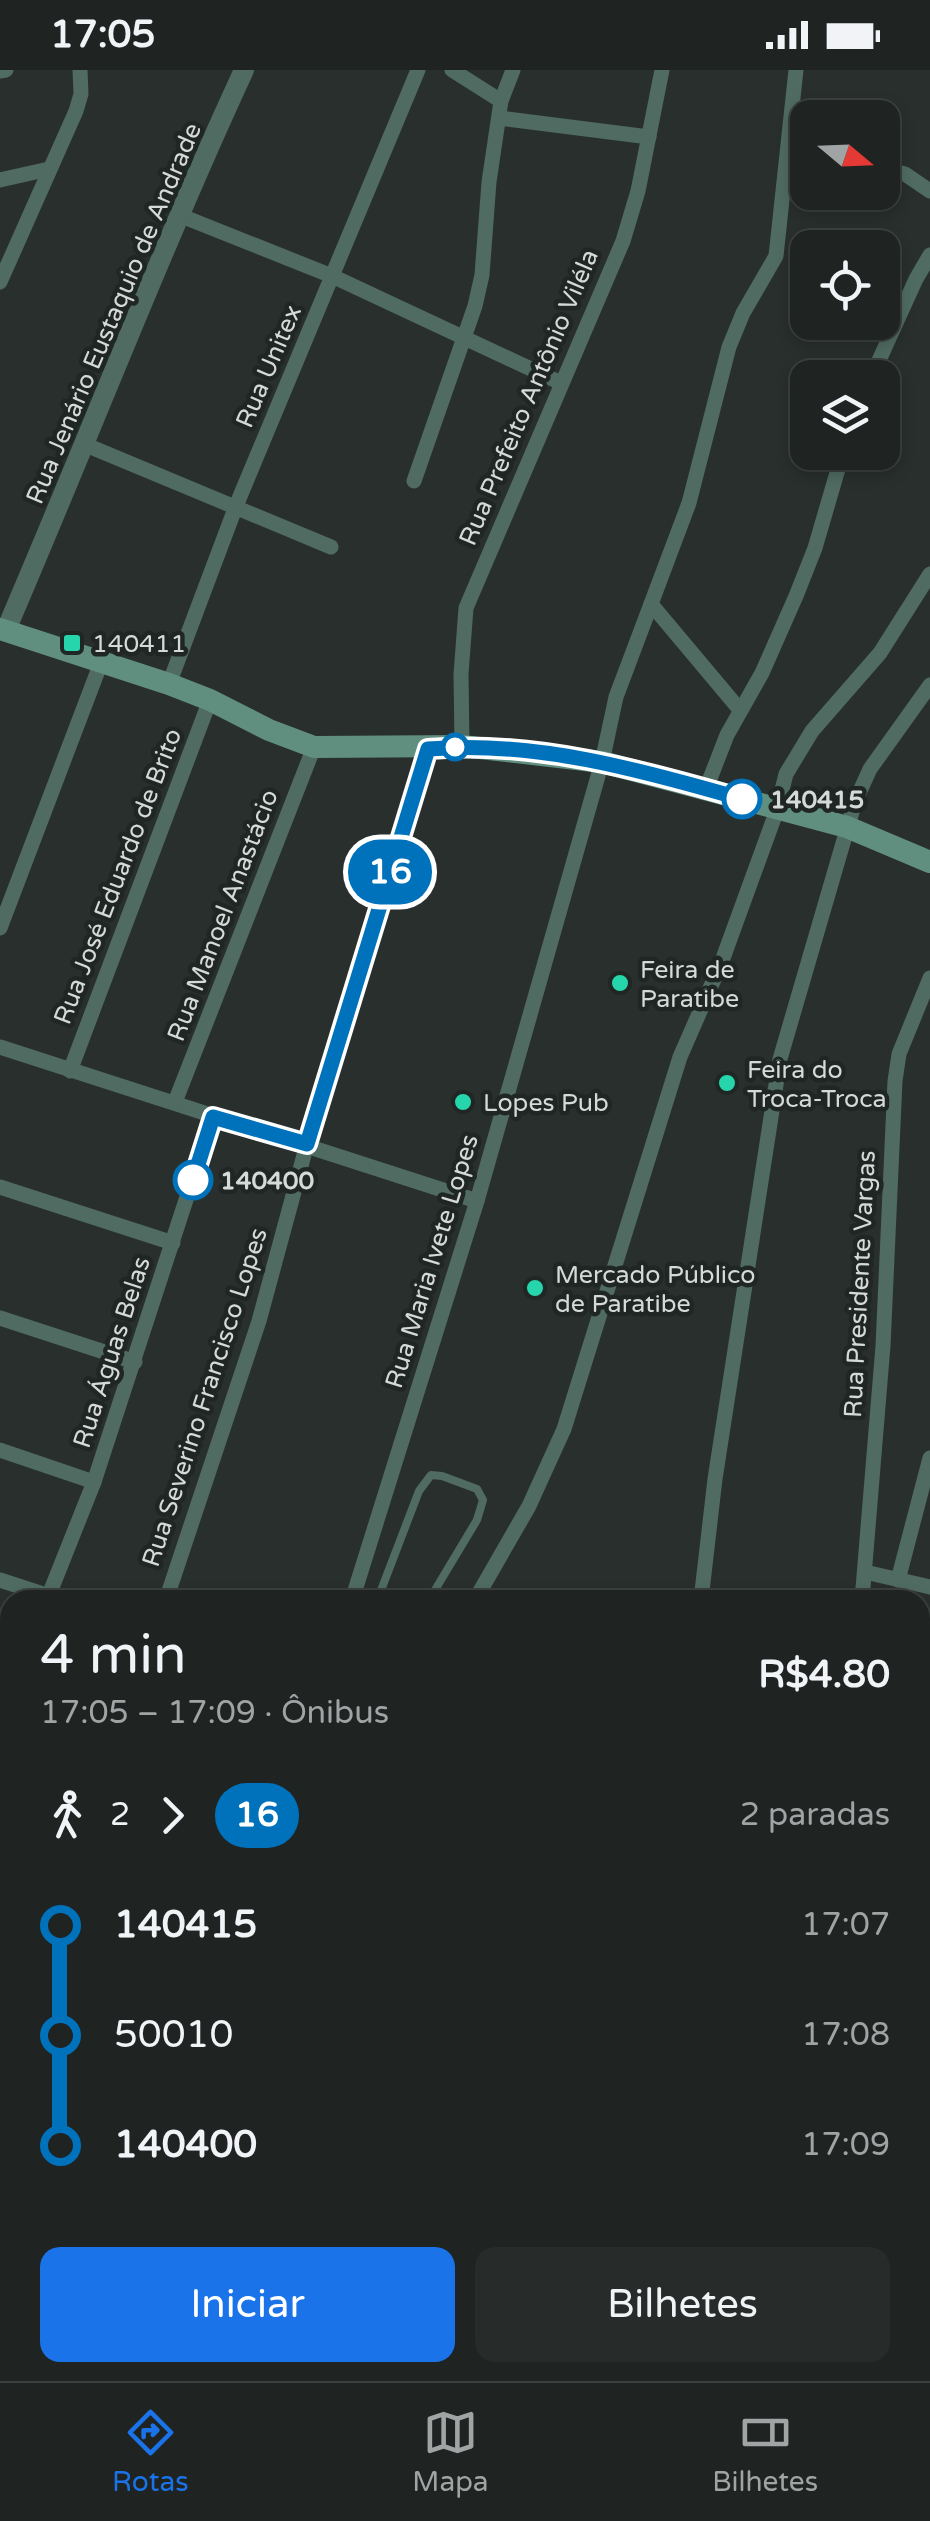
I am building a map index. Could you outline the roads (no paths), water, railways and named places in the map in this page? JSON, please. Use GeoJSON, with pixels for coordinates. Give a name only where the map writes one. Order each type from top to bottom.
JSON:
{"type":"FeatureCollection","features":[{"type":"Feature","properties":{"kind":"main road"},"geometry":{"type":"LineString","coordinates":[[2,635],[102,660],[169,684],[314,747],[462,746],[602,762],[846,827],[930,862]]}},
{"type":"Feature","properties":{"kind":"street","name":"Rua Jenário Eustaquio de Andrade"},"geometry":{"type":"LineString","coordinates":[[2,635],[86,445],[178,215],[244,70]]}},
{"type":"Feature","properties":{"kind":"street","name":"Rua Unitex"},"geometry":{"type":"LineString","coordinates":[[169,684],[236,506],[418,70]]}},
{"type":"Feature","properties":{"kind":"street"},"geometry":{"type":"LineString","coordinates":[[452,70],[500,109],[649,137]]}},
{"type":"Feature","properties":{"kind":"street"},"geometry":{"type":"LineString","coordinates":[[414,481],[482,275],[489,182],[500,109],[513,70]]}},
{"type":"Feature","properties":{"kind":"street","name":"Rua Prefeito Antônio Viléla"},"geometry":{"type":"LineString","coordinates":[[462,746],[460,674],[466,608],[623,240],[662,70]]}},
{"type":"Feature","properties":{"kind":"street","name":"Rua Maria Ivete Lopes"},"geometry":{"type":"LineString","coordinates":[[355,1590],[477,1201],[602,762],[616,697],[678,539],[729,347],[743,313],[776,256],[796,70]]}},
{"type":"Feature","properties":{"kind":"street"},"geometry":{"type":"LineString","coordinates":[[0,282],[76,110],[81,74]]}},
{"type":"Feature","properties":{"kind":"street"},"geometry":{"type":"LineString","coordinates":[[0,180],[49,169]]}},
{"type":"Feature","properties":{"kind":"street"},"geometry":{"type":"LineString","coordinates":[[900,173],[930,190]]}},
{"type":"Feature","properties":{"kind":"street"},"geometry":{"type":"LineString","coordinates":[[178,215],[332,276],[561,384]]}},
{"type":"Feature","properties":{"kind":"street"},"geometry":{"type":"LineString","coordinates":[[880,360],[930,255]]}},
{"type":"Feature","properties":{"kind":"street"},"geometry":{"type":"LineString","coordinates":[[86,445],[331,546]]}},
{"type":"Feature","properties":{"kind":"street"},"geometry":{"type":"LineString","coordinates":[[706,789],[796,596],[838,470]]}},
{"type":"Feature","properties":{"kind":"street"},"geometry":{"type":"LineString","coordinates":[[481,1590],[529,1506],[564,1429],[680,1057],[722,961],[778,810],[786,774],[800,747],[880,653],[930,574]]}},
{"type":"Feature","properties":{"kind":"street"},"geometry":{"type":"LineString","coordinates":[[651,604],[740,710]]}},
{"type":"Feature","properties":{"kind":"street"},"geometry":{"type":"LineString","coordinates":[[0,928],[102,660]]}},
{"type":"Feature","properties":{"kind":"street"},"geometry":{"type":"LineString","coordinates":[[702,1590],[715,1479],[780,1059],[846,827],[870,769],[930,685]]}},
{"type":"Feature","properties":{"kind":"street","name":"Rua José Eduardo de Brito"},"geometry":{"type":"LineString","coordinates":[[70,1071],[210,700]]}},
{"type":"Feature","properties":{"kind":"street","name":"Rua Manoel Anastácio"},"geometry":{"type":"LineString","coordinates":[[176,1102],[314,747]]}},
{"type":"Feature","properties":{"kind":"street","name":"Rua Severino Francisco Lopes"},"geometry":{"type":"LineString","coordinates":[[169,1590],[259,1321],[307,1144],[428,749]]}},
{"type":"Feature","properties":{"kind":"street","name":"Rua Presidente Vargas"},"geometry":{"type":"LineString","coordinates":[[863,1590],[883,1346],[895,1081],[899,1054],[930,978]]}},
{"type":"Feature","properties":{"kind":"street"},"geometry":{"type":"LineString","coordinates":[[0,1047],[477,1201]]}},
{"type":"Feature","properties":{"kind":"street","name":"Rua Águas Belas"},"geometry":{"type":"LineString","coordinates":[[51,1590],[94,1482],[213,1117]]}},
{"type":"Feature","properties":{"kind":"street"},"geometry":{"type":"LineString","coordinates":[[0,1187],[173,1243]]}},
{"type":"Feature","properties":{"kind":"street"},"geometry":{"type":"LineString","coordinates":[[0,1318],[135,1362]]}},
{"type":"Feature","properties":{"kind":"street"},"geometry":{"type":"LineString","coordinates":[[0,1450],[94,1482]]}},
{"type":"Feature","properties":{"kind":"street"},"geometry":{"type":"LineString","coordinates":[[898,1580],[930,1458]]}},
{"type":"Feature","properties":{"kind":"street"},"geometry":{"type":"LineString","coordinates":[[864,1572],[930,1587]]}},
{"type":"Feature","properties":{"kind":"street"},"geometry":{"type":"LineString","coordinates":[[0,1580],[27,1590]]}},
{"type":"Feature","properties":{"kind":"lane"},"geometry":{"type":"LineString","coordinates":[[382,1590],[419,1491],[432,1475],[478,1489],[483,1500],[477,1520],[436,1590]]}},
{"type":"Feature","properties":{"kind":"place","name":"140411"},"geometry":{"type":"Point","coordinates":[72,643]}},
{"type":"Feature","properties":{"kind":"place","name":"140415"},"geometry":{"type":"Point","coordinates":[742,799]}},
{"type":"Feature","properties":{"kind":"place","name":"Feira de Paratibe"},"geometry":{"type":"Point","coordinates":[620,983]}},
{"type":"Feature","properties":{"kind":"place","name":"Feira do Troca-Troca"},"geometry":{"type":"Point","coordinates":[727,1083]}},
{"type":"Feature","properties":{"kind":"place","name":"Lopes Pub"},"geometry":{"type":"Point","coordinates":[463,1102]}},
{"type":"Feature","properties":{"kind":"place","name":"140400"},"geometry":{"type":"Point","coordinates":[193,1180]}},
{"type":"Feature","properties":{"kind":"place","name":"Mercado Público de Paratibe"},"geometry":{"type":"Point","coordinates":[535,1288]}}]}
